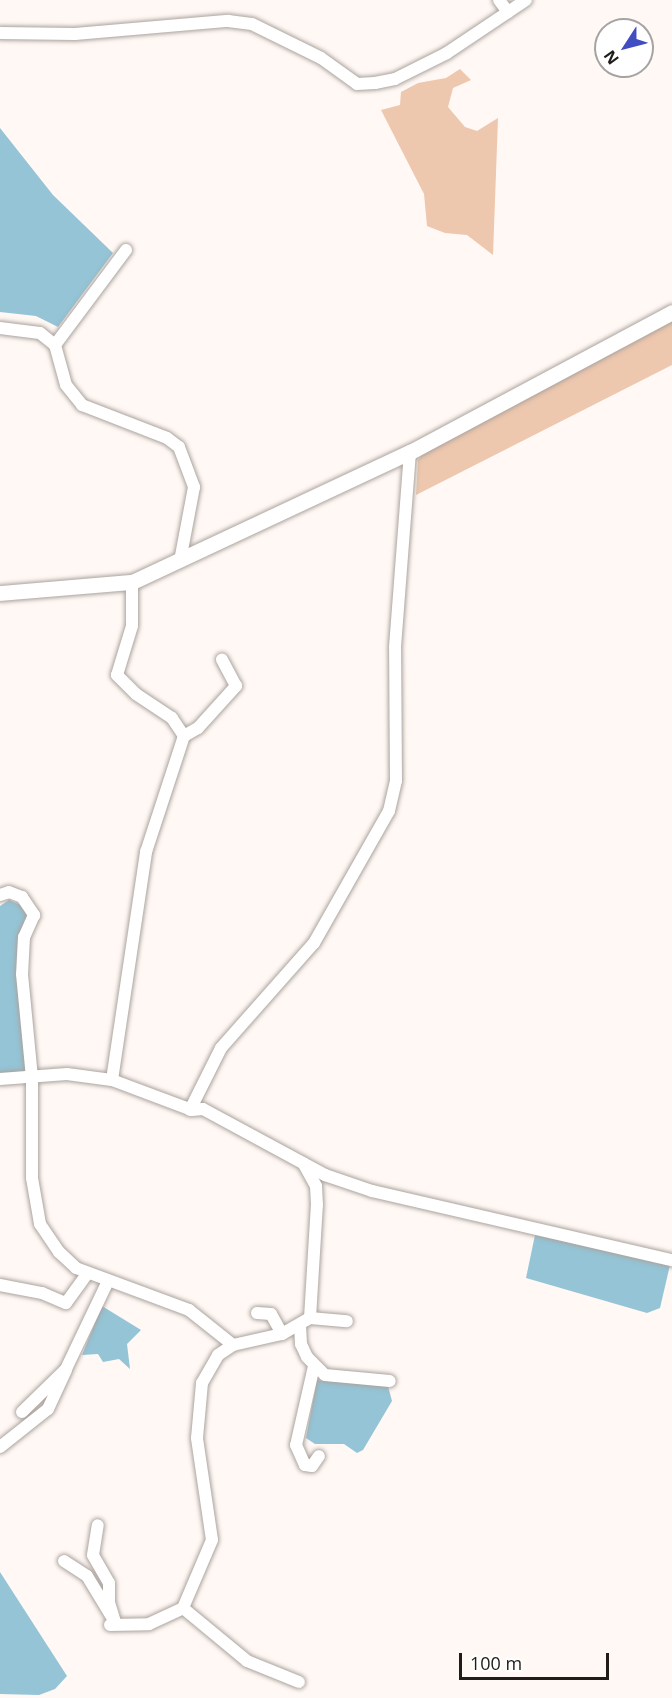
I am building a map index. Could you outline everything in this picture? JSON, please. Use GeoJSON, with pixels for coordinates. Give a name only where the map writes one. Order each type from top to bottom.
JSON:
{"type":"FeatureCollection","features":[{"type":"Feature","properties":{"kind":"street"},"geometry":{"type":"LineString","coordinates":[[499,0],[508,12]]}},
{"type":"Feature","properties":{"kind":"street"},"geometry":{"type":"LineString","coordinates":[[0,33],[75,34],[228,21],[252,24],[321,58],[357,84],[395,79],[447,53],[526,0]]}},
{"type":"Feature","properties":{"kind":"street"},"geometry":{"type":"LineString","coordinates":[[55,345],[126,250]]}},
{"type":"Feature","properties":{"kind":"street"},"geometry":{"type":"LineString","coordinates":[[0,593],[132,582],[410,452],[672,312]]}},
{"type":"Feature","properties":{"kind":"street"},"geometry":{"type":"LineString","coordinates":[[0,328],[40,333],[55,345],[66,385],[82,405],[167,438],[179,447],[194,488],[180,561]]}},
{"type":"Feature","properties":{"kind":"street"},"geometry":{"type":"LineString","coordinates":[[190,1110],[221,1048],[314,943],[388,811],[396,781],[395,648],[410,452]]}},
{"type":"Feature","properties":{"kind":"street"},"geometry":{"type":"LineString","coordinates":[[132,582],[132,626],[117,675],[136,694],[172,718],[184,736]]}},
{"type":"Feature","properties":{"kind":"street"},"geometry":{"type":"LineString","coordinates":[[112,1080],[146,852],[184,736],[198,728],[236,686],[222,660]]}},
{"type":"Feature","properties":{"kind":"street"},"geometry":{"type":"LineString","coordinates":[[0,895],[15,893],[33,909],[24,937],[22,974],[32,1078],[32,1179],[36,1211],[58,1252],[68,1263],[108,1281],[189,1310],[233,1345]]}},
{"type":"Feature","properties":{"kind":"street"},"geometry":{"type":"LineString","coordinates":[[0,1079],[67,1074],[112,1080],[190,1110],[202,1109],[302,1162],[372,1191],[672,1260]]}},
{"type":"Feature","properties":{"kind":"street"},"geometry":{"type":"LineString","coordinates":[[302,1162],[316,1186],[317,1205],[301,1344],[314,1366],[334,1377],[390,1381]]}},
{"type":"Feature","properties":{"kind":"street"},"geometry":{"type":"LineString","coordinates":[[0,1285],[42,1293],[66,1303],[88,1273]]}},
{"type":"Feature","properties":{"kind":"street"},"geometry":{"type":"LineString","coordinates":[[0,1447],[48,1408],[108,1281]]}},
{"type":"Feature","properties":{"kind":"street"},"geometry":{"type":"LineString","coordinates":[[257,1313],[271,1314],[282,1334]]}},
{"type":"Feature","properties":{"kind":"street"},"geometry":{"type":"LineString","coordinates":[[112,1623],[148,1624],[183,1608],[212,1540],[197,1438],[202,1383],[218,1355],[233,1345],[282,1334],[305,1322],[347,1321]]}},
{"type":"Feature","properties":{"kind":"street"},"geometry":{"type":"LineString","coordinates":[[314,1366],[296,1445],[305,1465],[312,1466],[320,1456]]}},
{"type":"Feature","properties":{"kind":"street"},"geometry":{"type":"LineString","coordinates":[[22,1412],[66,1369]]}},
{"type":"Feature","properties":{"kind":"street"},"geometry":{"type":"LineString","coordinates":[[98,1525],[93,1555],[109,1583],[112,1623]]}},
{"type":"Feature","properties":{"kind":"street"},"geometry":{"type":"LineString","coordinates":[[64,1561],[87,1576],[112,1623]]}},
{"type":"Feature","properties":{"kind":"street"},"geometry":{"type":"LineString","coordinates":[[183,1608],[248,1661],[299,1682]]}},
{"type":"Feature","properties":{"kind":"shaded area"},"geometry":{"type":"Polygon","coordinates":[[[460,69],[471,80],[453,88],[448,107],[465,127],[477,131],[498,118],[493,255],[467,235],[445,233],[427,226],[424,194],[381,110],[400,105],[401,92],[418,83],[446,78],[460,69]]]}},
{"type":"Feature","properties":{"kind":"shaded area"},"geometry":{"type":"Polygon","coordinates":[[[672,320],[672,365],[416,495],[418,460],[424,452],[672,320]]]}},
{"type":"Feature","properties":{"kind":"water"},"geometry":{"type":"Polygon","coordinates":[[[0,128],[53,195],[113,253],[58,327],[36,316],[0,312],[0,128]]]}},
{"type":"Feature","properties":{"kind":"water"},"geometry":{"type":"Polygon","coordinates":[[[9,900],[30,909],[23,936],[26,1076],[0,1076],[0,906],[9,900]]]}},
{"type":"Feature","properties":{"kind":"water"},"geometry":{"type":"Polygon","coordinates":[[[535,1235],[670,1265],[660,1308],[647,1313],[526,1278],[535,1235]]]}},
{"type":"Feature","properties":{"kind":"water"},"geometry":{"type":"Polygon","coordinates":[[[102,1306],[141,1330],[127,1344],[130,1369],[119,1359],[103,1362],[98,1354],[82,1355],[102,1306]]]}},
{"type":"Feature","properties":{"kind":"water"},"geometry":{"type":"Polygon","coordinates":[[[317,1380],[388,1386],[392,1401],[363,1450],[357,1453],[344,1444],[315,1444],[306,1438],[317,1380]]]}},
{"type":"Feature","properties":{"kind":"water"},"geometry":{"type":"Polygon","coordinates":[[[0,1572],[67,1676],[55,1689],[39,1695],[0,1694],[0,1572]]]}}]}
